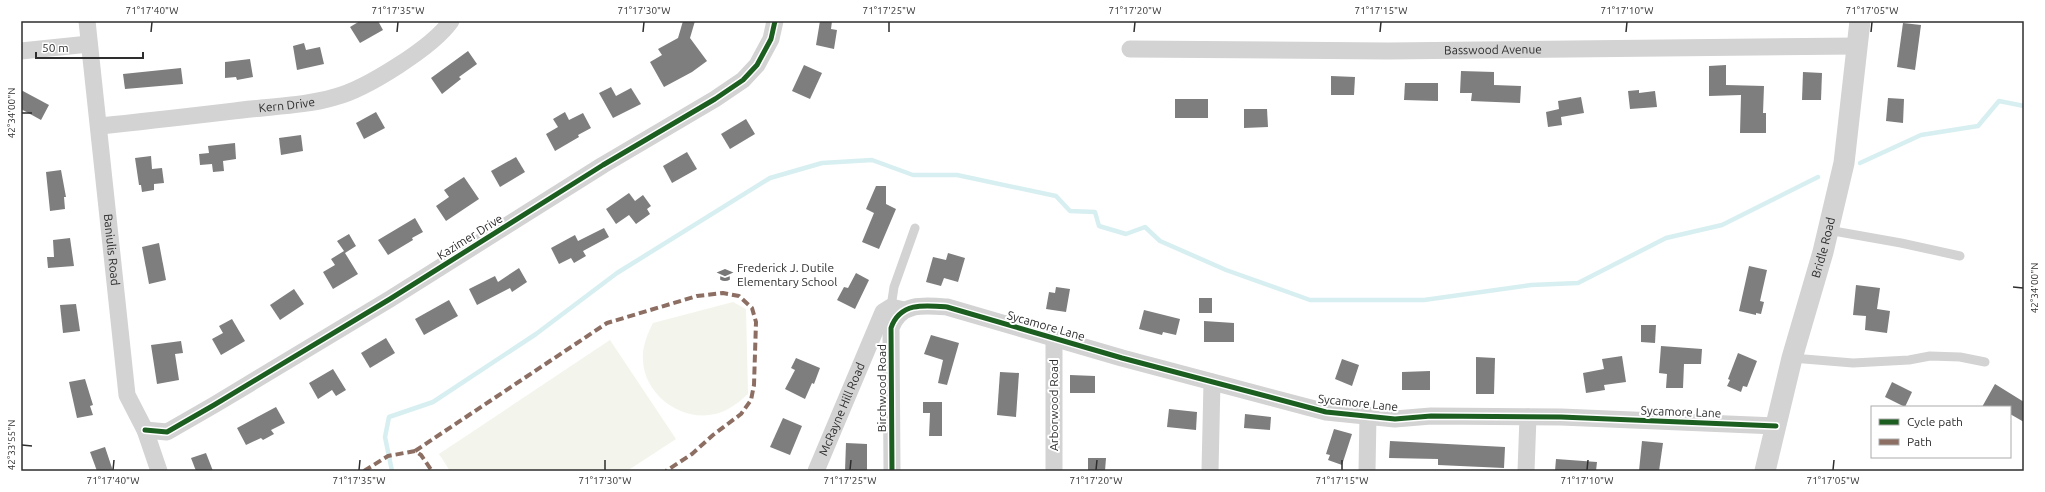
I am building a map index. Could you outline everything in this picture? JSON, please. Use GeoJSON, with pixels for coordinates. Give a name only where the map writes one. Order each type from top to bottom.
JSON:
{"type":"FeatureCollection","features":[{"type":"Feature","properties":{"kind":"street","name":"Baniulis Road"},"geometry":{"type":"LineString","coordinates":[[87,21],[100,126],[127,396],[145,430],[159,471]]}},
{"type":"Feature","properties":{"kind":"street","name":"Kern Drive"},"geometry":{"type":"LineString","coordinates":[[100,126],[301,103],[336,97],[365,84],[423,48],[440,35],[451,21]]}},
{"type":"Feature","properties":{"kind":"street","name":"Kazimer Drive"},"geometry":{"type":"LineString","coordinates":[[145,430],[167,432],[214,406],[390,299],[603,166],[715,100],[743,80],[756,64],[771,40],[775,21]]}},
{"type":"Feature","properties":{"kind":"street","name":"Bridle Road"},"geometry":{"type":"LineString","coordinates":[[1765,471],[1792,358],[1828,230],[1844,164],[1860,21]]}},
{"type":"Feature","properties":{"kind":"street"},"geometry":{"type":"LineString","coordinates":[[21,51],[89,44]]}},
{"type":"Feature","properties":{"kind":"street","name":"Basswood Avenue"},"geometry":{"type":"LineString","coordinates":[[1130,49],[1388,51],[1857,46]]}},
{"type":"Feature","properties":{"kind":"street","name":"Sycamore Lane"},"geometry":{"type":"LineString","coordinates":[[897,309],[919,304],[947,307],[1212,382],[1326,412],[1395,419],[1431,416],[1528,417],[1776,426]]}},
{"type":"Feature","properties":{"kind":"street","name":"McRayne Hill Road"},"geometry":{"type":"LineString","coordinates":[[816,471],[883,312],[897,309]]}},
{"type":"Feature","properties":{"kind":"street","name":"Birchwood Road"},"geometry":{"type":"LineString","coordinates":[[892,471],[892,328],[897,309]]}},
{"type":"Feature","properties":{"kind":"street","name":"Arborwood Road"},"geometry":{"type":"LineString","coordinates":[[1054,338],[1054,471]]}},
{"type":"Feature","properties":{"kind":"street"},"geometry":{"type":"LineString","coordinates":[[1210,471],[1212,382]]}},
{"type":"Feature","properties":{"kind":"street"},"geometry":{"type":"LineString","coordinates":[[1367,471],[1368,416]]}},
{"type":"Feature","properties":{"kind":"street"},"geometry":{"type":"LineString","coordinates":[[1526,471],[1528,417]]}},
{"type":"Feature","properties":{"kind":"lane"},"geometry":{"type":"LineString","coordinates":[[897,309],[894,287],[915,228]]}},
{"type":"Feature","properties":{"kind":"lane"},"geometry":{"type":"LineString","coordinates":[[1828,230],[1960,256]]}},
{"type":"Feature","properties":{"kind":"lane"},"geometry":{"type":"LineString","coordinates":[[1792,358],[1853,364],[1909,360],[1930,356],[1960,357],[1985,362]]}},
{"type":"Feature","properties":{"kind":"shaded area"},"geometry":{"type":"Polygon","coordinates":[[[733,302],[746,309],[748,394],[733,406],[715,414],[690,414],[678,410],[658,395],[650,385],[645,373],[643,351],[653,323],[733,302]]]}},
{"type":"Feature","properties":{"kind":"shaded area"},"geometry":{"type":"Polygon","coordinates":[[[610,340],[676,439],[627,471],[450,471],[439,454],[610,340]]]}},
{"type":"Feature","properties":{"kind":"building"},"geometry":{"type":"Polygon","coordinates":[[[360,21],[378,21],[383,30],[360,43],[350,27],[360,21]]]}},
{"type":"Feature","properties":{"kind":"building"},"geometry":{"type":"Polygon","coordinates":[[[683,21],[695,21],[690,38],[707,61],[692,72],[664,87],[650,62],[662,55],[658,49],[678,38],[683,21]]]}},
{"type":"Feature","properties":{"kind":"building"},"geometry":{"type":"Polygon","coordinates":[[[820,21],[832,21],[831,29],[837,30],[834,49],[816,45],[820,21]]]}},
{"type":"Feature","properties":{"kind":"building"},"geometry":{"type":"Polygon","coordinates":[[[1903,23],[1921,25],[1915,70],[1897,67],[1903,23]]]}},
{"type":"Feature","properties":{"kind":"building"},"geometry":{"type":"Polygon","coordinates":[[[304,43],[306,50],[320,47],[324,64],[297,70],[293,46],[304,43]]]}},
{"type":"Feature","properties":{"kind":"building"},"geometry":{"type":"Polygon","coordinates":[[[468,51],[477,64],[459,77],[461,79],[442,94],[431,78],[468,51]]]}},
{"type":"Feature","properties":{"kind":"building"},"geometry":{"type":"Polygon","coordinates":[[[250,59],[253,77],[237,80],[236,77],[225,78],[225,62],[250,59]]]}},
{"type":"Feature","properties":{"kind":"building"},"geometry":{"type":"Polygon","coordinates":[[[804,65],[822,73],[810,99],[792,91],[804,65]]]}},
{"type":"Feature","properties":{"kind":"building"},"geometry":{"type":"Polygon","coordinates":[[[1726,65],[1726,85],[1764,86],[1763,113],[1766,113],[1766,133],[1740,133],[1741,95],[1709,96],[1709,66],[1726,65]]]}},
{"type":"Feature","properties":{"kind":"building"},"geometry":{"type":"Polygon","coordinates":[[[181,68],[183,84],[125,89],[123,74],[181,68]]]}},
{"type":"Feature","properties":{"kind":"building"},"geometry":{"type":"Polygon","coordinates":[[[1461,71],[1494,72],[1494,85],[1521,86],[1520,103],[1471,101],[1472,93],[1460,93],[1461,71]]]}},
{"type":"Feature","properties":{"kind":"building"},"geometry":{"type":"Polygon","coordinates":[[[1803,72],[1822,73],[1821,100],[1802,100],[1803,72]]]}},
{"type":"Feature","properties":{"kind":"building"},"geometry":{"type":"Polygon","coordinates":[[[1331,76],[1355,77],[1354,95],[1331,95],[1331,76]]]}},
{"type":"Feature","properties":{"kind":"building"},"geometry":{"type":"Polygon","coordinates":[[[1405,83],[1438,83],[1438,101],[1404,100],[1405,83]]]}},
{"type":"Feature","properties":{"kind":"building"},"geometry":{"type":"Polygon","coordinates":[[[611,87],[616,96],[631,88],[641,104],[613,118],[599,93],[611,87]]]}},
{"type":"Feature","properties":{"kind":"building"},"geometry":{"type":"Polygon","coordinates":[[[21,90],[49,105],[41,120],[21,109],[21,90]]]}},
{"type":"Feature","properties":{"kind":"building"},"geometry":{"type":"Polygon","coordinates":[[[1639,90],[1639,93],[1655,91],[1657,107],[1630,109],[1628,91],[1639,90]]]}},
{"type":"Feature","properties":{"kind":"building"},"geometry":{"type":"Polygon","coordinates":[[[1581,97],[1584,113],[1561,117],[1562,125],[1548,127],[1546,112],[1559,109],[1558,101],[1581,97]]]}},
{"type":"Feature","properties":{"kind":"building"},"geometry":{"type":"Polygon","coordinates":[[[1888,98],[1904,99],[1903,123],[1886,121],[1888,98]]]}},
{"type":"Feature","properties":{"kind":"building"},"geometry":{"type":"Polygon","coordinates":[[[1175,99],[1208,99],[1208,118],[1175,118],[1175,99]]]}},
{"type":"Feature","properties":{"kind":"building"},"geometry":{"type":"Polygon","coordinates":[[[1244,109],[1267,109],[1268,127],[1244,128],[1244,109]]]}},
{"type":"Feature","properties":{"kind":"building"},"geometry":{"type":"Polygon","coordinates":[[[376,112],[385,128],[364,139],[356,123],[376,112]]]}},
{"type":"Feature","properties":{"kind":"building"},"geometry":{"type":"Polygon","coordinates":[[[565,112],[569,120],[583,113],[591,128],[555,151],[546,134],[558,127],[553,119],[565,112]]]}},
{"type":"Feature","properties":{"kind":"building"},"geometry":{"type":"Polygon","coordinates":[[[746,119],[755,134],[730,149],[721,134],[746,119]]]}},
{"type":"Feature","properties":{"kind":"building"},"geometry":{"type":"Polygon","coordinates":[[[301,135],[303,151],[281,155],[279,138],[301,135]]]}},
{"type":"Feature","properties":{"kind":"building"},"geometry":{"type":"Polygon","coordinates":[[[235,143],[236,159],[223,161],[224,171],[213,172],[212,164],[200,165],[199,154],[209,153],[208,146],[235,143]]]}},
{"type":"Feature","properties":{"kind":"building"},"geometry":{"type":"Polygon","coordinates":[[[687,152],[697,169],[672,183],[663,166],[687,152]]]}},
{"type":"Feature","properties":{"kind":"building"},"geometry":{"type":"Polygon","coordinates":[[[151,156],[152,169],[162,168],[164,183],[154,184],[154,190],[142,192],[141,185],[139,185],[135,158],[151,156]]]}},
{"type":"Feature","properties":{"kind":"building"},"geometry":{"type":"Polygon","coordinates":[[[516,157],[525,172],[500,187],[491,171],[516,157]]]}},
{"type":"Feature","properties":{"kind":"building"},"geometry":{"type":"Polygon","coordinates":[[[61,170],[66,197],[64,197],[65,209],[50,211],[46,172],[61,170]]]}},
{"type":"Feature","properties":{"kind":"building"},"geometry":{"type":"Polygon","coordinates":[[[464,177],[479,199],[446,221],[436,206],[449,197],[444,190],[464,177]]]}},
{"type":"Feature","properties":{"kind":"building"},"geometry":{"type":"Polygon","coordinates":[[[876,186],[886,186],[886,204],[896,209],[879,249],[862,242],[874,213],[866,209],[876,186]]]}},
{"type":"Feature","properties":{"kind":"building"},"geometry":{"type":"Polygon","coordinates":[[[629,193],[635,201],[643,195],[651,206],[647,209],[650,214],[636,224],[629,215],[616,224],[606,209],[629,193]]]}},
{"type":"Feature","properties":{"kind":"building"},"geometry":{"type":"Polygon","coordinates":[[[415,218],[423,232],[388,255],[378,240],[415,218]]]}},
{"type":"Feature","properties":{"kind":"building"},"geometry":{"type":"Polygon","coordinates":[[[604,228],[609,237],[583,251],[586,256],[574,263],[571,258],[559,264],[551,248],[575,235],[578,241],[604,228]]]}},
{"type":"Feature","properties":{"kind":"building"},"geometry":{"type":"Polygon","coordinates":[[[349,234],[356,246],[345,253],[358,274],[333,289],[323,272],[335,265],[331,259],[344,251],[337,241],[349,234]]]}},
{"type":"Feature","properties":{"kind":"building"},"geometry":{"type":"Polygon","coordinates":[[[70,238],[74,266],[48,268],[47,257],[54,257],[53,240],[70,238]]]}},
{"type":"Feature","properties":{"kind":"building"},"geometry":{"type":"Polygon","coordinates":[[[159,243],[166,280],[149,284],[142,247],[159,243]]]}},
{"type":"Feature","properties":{"kind":"building"},"geometry":{"type":"Polygon","coordinates":[[[948,253],[965,258],[958,282],[944,278],[941,286],[926,282],[933,257],[946,260],[948,253]]]}},
{"type":"Feature","properties":{"kind":"building"},"geometry":{"type":"Polygon","coordinates":[[[1749,266],[1767,270],[1760,301],[1764,302],[1761,314],[1756,313],[1756,315],[1739,311],[1749,266]]]}},
{"type":"Feature","properties":{"kind":"building"},"geometry":{"type":"Polygon","coordinates":[[[519,268],[527,282],[512,292],[510,288],[477,305],[469,289],[495,276],[498,282],[519,268]]]}},
{"type":"Feature","properties":{"kind":"building"},"geometry":{"type":"Polygon","coordinates":[[[856,273],[869,280],[855,309],[837,300],[844,287],[848,288],[856,273]]]}},
{"type":"Feature","properties":{"kind":"building"},"geometry":{"type":"Polygon","coordinates":[[[1856,285],[1880,288],[1877,309],[1890,311],[1887,333],[1865,330],[1866,316],[1853,315],[1856,285]]]}},
{"type":"Feature","properties":{"kind":"building"},"geometry":{"type":"Polygon","coordinates":[[[1056,287],[1070,289],[1066,312],[1046,309],[1049,292],[1055,293],[1056,287]]]}},
{"type":"Feature","properties":{"kind":"building"},"geometry":{"type":"Polygon","coordinates":[[[294,289],[304,304],[280,320],[270,305],[294,289]]]}},
{"type":"Feature","properties":{"kind":"building"},"geometry":{"type":"Polygon","coordinates":[[[1199,298],[1212,298],[1212,313],[1199,313],[1199,298]]]}},
{"type":"Feature","properties":{"kind":"building"},"geometry":{"type":"Polygon","coordinates":[[[449,300],[458,316],[424,335],[415,319],[449,300]]]}},
{"type":"Feature","properties":{"kind":"building"},"geometry":{"type":"Polygon","coordinates":[[[76,304],[80,331],[63,333],[60,305],[76,304]]]}},
{"type":"Feature","properties":{"kind":"building"},"geometry":{"type":"Polygon","coordinates":[[[1144,310],[1180,319],[1176,335],[1163,332],[1162,335],[1139,329],[1144,310]]]}},
{"type":"Feature","properties":{"kind":"building"},"geometry":{"type":"Polygon","coordinates":[[[232,319],[245,341],[221,355],[212,339],[223,333],[219,326],[232,319]]]}},
{"type":"Feature","properties":{"kind":"building"},"geometry":{"type":"Polygon","coordinates":[[[1204,321],[1234,323],[1234,342],[1204,342],[1204,321]]]}},
{"type":"Feature","properties":{"kind":"building"},"geometry":{"type":"Polygon","coordinates":[[[1641,325],[1656,325],[1655,343],[1641,342],[1641,325]]]}},
{"type":"Feature","properties":{"kind":"building"},"geometry":{"type":"Polygon","coordinates":[[[931,335],[959,343],[947,385],[938,383],[943,360],[924,354],[931,335]]]}},
{"type":"Feature","properties":{"kind":"building"},"geometry":{"type":"Polygon","coordinates":[[[386,338],[395,353],[370,368],[361,353],[386,338]]]}},
{"type":"Feature","properties":{"kind":"building"},"geometry":{"type":"Polygon","coordinates":[[[181,341],[183,353],[175,354],[179,380],[157,384],[151,345],[181,341]]]}},
{"type":"Feature","properties":{"kind":"building"},"geometry":{"type":"Polygon","coordinates":[[[1661,346],[1702,349],[1701,364],[1684,364],[1683,388],[1666,388],[1667,374],[1659,373],[1661,346]]]}},
{"type":"Feature","properties":{"kind":"building"},"geometry":{"type":"Polygon","coordinates":[[[1738,353],[1757,361],[1747,387],[1743,386],[1741,392],[1727,386],[1730,380],[1728,379],[1738,353]]]}},
{"type":"Feature","properties":{"kind":"building"},"geometry":{"type":"Polygon","coordinates":[[[1622,356],[1626,382],[1604,385],[1605,390],[1586,393],[1583,373],[1604,369],[1602,359],[1622,356]]]}},
{"type":"Feature","properties":{"kind":"building"},"geometry":{"type":"Polygon","coordinates":[[[1476,357],[1495,358],[1494,394],[1476,394],[1476,357]]]}},
{"type":"Feature","properties":{"kind":"building"},"geometry":{"type":"Polygon","coordinates":[[[796,358],[820,368],[814,384],[812,383],[805,399],[785,389],[795,370],[791,368],[796,358]]]}},
{"type":"Feature","properties":{"kind":"building"},"geometry":{"type":"Polygon","coordinates":[[[1342,359],[1359,365],[1352,386],[1335,379],[1342,359]]]}},
{"type":"Feature","properties":{"kind":"building"},"geometry":{"type":"Polygon","coordinates":[[[333,369],[346,390],[336,396],[332,390],[318,399],[309,383],[333,369]]]}},
{"type":"Feature","properties":{"kind":"building"},"geometry":{"type":"Polygon","coordinates":[[[1430,371],[1430,390],[1402,390],[1402,372],[1430,371]]]}},
{"type":"Feature","properties":{"kind":"building"},"geometry":{"type":"Polygon","coordinates":[[[1000,372],[1019,373],[1016,417],[997,415],[1000,372]]]}},
{"type":"Feature","properties":{"kind":"building"},"geometry":{"type":"Polygon","coordinates":[[[1070,375],[1095,376],[1095,393],[1070,393],[1070,375]]]}},
{"type":"Feature","properties":{"kind":"building"},"geometry":{"type":"Polygon","coordinates":[[[85,379],[93,405],[90,406],[93,415],[77,418],[69,382],[85,379]]]}},
{"type":"Feature","properties":{"kind":"building"},"geometry":{"type":"Polygon","coordinates":[[[1892,382],[1912,392],[1905,406],[1885,397],[1892,382]]]}},
{"type":"Feature","properties":{"kind":"building"},"geometry":{"type":"Polygon","coordinates":[[[1995,384],[2024,402],[2024,422],[2011,415],[2011,406],[1983,406],[1995,384]]]}},
{"type":"Feature","properties":{"kind":"building"},"geometry":{"type":"Polygon","coordinates":[[[923,402],[942,402],[942,436],[929,436],[930,413],[923,413],[923,402]]]}},
{"type":"Feature","properties":{"kind":"building"},"geometry":{"type":"Polygon","coordinates":[[[276,407],[285,423],[271,430],[274,434],[263,440],[261,438],[246,445],[237,428],[276,407]]]}},
{"type":"Feature","properties":{"kind":"building"},"geometry":{"type":"Polygon","coordinates":[[[1169,409],[1197,412],[1196,430],[1167,427],[1169,409]]]}},
{"type":"Feature","properties":{"kind":"building"},"geometry":{"type":"Polygon","coordinates":[[[1245,414],[1271,417],[1270,430],[1244,428],[1245,414]]]}},
{"type":"Feature","properties":{"kind":"building"},"geometry":{"type":"Polygon","coordinates":[[[783,418],[802,426],[790,455],[770,447],[783,418]]]}},
{"type":"Feature","properties":{"kind":"building"},"geometry":{"type":"Polygon","coordinates":[[[1334,429],[1352,434],[1342,465],[1328,460],[1330,455],[1326,454],[1334,429]]]}},
{"type":"Feature","properties":{"kind":"building"},"geometry":{"type":"Polygon","coordinates":[[[1390,441],[1505,447],[1504,468],[1438,465],[1438,459],[1389,458],[1390,441]]]}},
{"type":"Feature","properties":{"kind":"building"},"geometry":{"type":"Polygon","coordinates":[[[1642,441],[1663,443],[1659,471],[1639,471],[1642,441]]]}},
{"type":"Feature","properties":{"kind":"building"},"geometry":{"type":"Polygon","coordinates":[[[846,443],[867,444],[867,471],[845,471],[846,443]]]}},
{"type":"Feature","properties":{"kind":"building"},"geometry":{"type":"Polygon","coordinates":[[[105,447],[113,471],[97,471],[90,452],[105,447]]]}},
{"type":"Feature","properties":{"kind":"building"},"geometry":{"type":"Polygon","coordinates":[[[206,453],[213,471],[196,471],[191,458],[206,453]]]}},
{"type":"Feature","properties":{"kind":"building"},"geometry":{"type":"Polygon","coordinates":[[[1088,458],[1106,458],[1105,471],[1088,471],[1088,458]]]}},
{"type":"Feature","properties":{"kind":"building"},"geometry":{"type":"Polygon","coordinates":[[[1556,459],[1597,462],[1596,471],[1555,471],[1556,459]]]}},
{"type":"Feature","properties":{"kind":"waterway"},"geometry":{"type":"LineString","coordinates":[[1860,163],[1921,135],[1978,126],[1999,101],[2024,106]]}},
{"type":"Feature","properties":{"kind":"waterway"},"geometry":{"type":"LineString","coordinates":[[392,471],[385,437],[389,417],[433,402],[536,334],[617,273],[770,178],[822,163],[872,160],[913,175],[957,175],[1056,196],[1070,211],[1095,212],[1099,226],[1126,234],[1145,227],[1160,241],[1226,270],[1310,300],[1424,300],[1531,285],[1578,283],[1666,238],[1722,225],[1818,177]]}},
{"type":"Feature","properties":{"kind":"marked path"},"geometry":{"type":"LineString","coordinates":[[415,451],[607,323],[697,296],[723,293],[739,296],[752,308],[756,322],[754,385],[751,400],[741,414],[713,435],[692,454],[666,471]]}},
{"type":"Feature","properties":{"kind":"marked path"},"geometry":{"type":"LineString","coordinates":[[364,471],[388,456],[415,451],[421,455],[432,471]]}},
{"type":"Feature","properties":{"kind":"cycle path"},"geometry":{"type":"LineString","coordinates":[[145,430],[167,432],[214,405],[390,299],[603,165],[715,99],[743,80],[757,65],[771,39],[775,21]]}},
{"type":"Feature","properties":{"kind":"cycle path"},"geometry":{"type":"LineString","coordinates":[[892,471],[891,328],[900,313],[907,309],[922,306],[947,307],[1122,358],[1326,412],[1395,419],[1431,416],[1561,417],[1776,426]]}},
{"type":"Feature","properties":{"kind":"place","name":"Frederick J. Dutile Elementary School"},"geometry":{"type":"Point","coordinates":[725,275]}}]}
